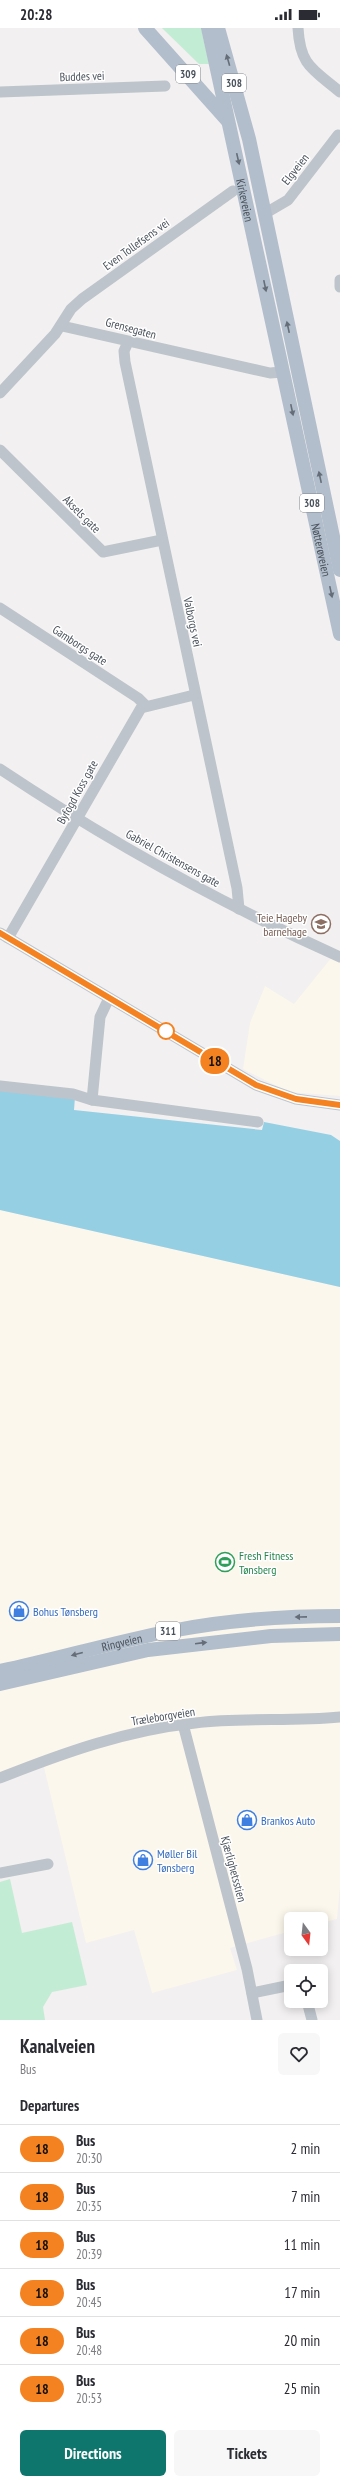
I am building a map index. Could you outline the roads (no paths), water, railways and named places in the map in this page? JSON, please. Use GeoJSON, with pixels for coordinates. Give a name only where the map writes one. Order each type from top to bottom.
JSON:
{"type":"FeatureCollection","features":[{"type":"Feature","properties":{"kind":"main road","name":"309"},"geometry":{"type":"LineString","coordinates":[[145,28],[229,121],[249,138]]}},
{"type":"Feature","properties":{"kind":"main road","name":"Kirkeveien"},"geometry":{"type":"LineString","coordinates":[[208,28],[229,121],[290,368]]}},
{"type":"Feature","properties":{"kind":"main road","name":"Kirkeveien"},"geometry":{"type":"LineString","coordinates":[[218,28],[249,138],[264,214],[290,368]]}},
{"type":"Feature","properties":{"kind":"main road","name":"Nøtterøveien"},"geometry":{"type":"LineString","coordinates":[[290,368],[340,570]]}},
{"type":"Feature","properties":{"kind":"main road","name":"Nøtterøveien"},"geometry":{"type":"LineString","coordinates":[[290,368],[340,634]]}},
{"type":"Feature","properties":{"kind":"main road","name":"Ringveien"},"geometry":{"type":"LineString","coordinates":[[0,1671],[145,1636],[200,1626],[272,1618],[340,1616]]}},
{"type":"Feature","properties":{"kind":"main road","name":"Ringveien"},"geometry":{"type":"LineString","coordinates":[[0,1684],[148,1650],[270,1636],[340,1634]]}},
{"type":"Feature","properties":{"kind":"street"},"geometry":{"type":"LineString","coordinates":[[298,28],[299,46],[306,63],[340,92]]}},
{"type":"Feature","properties":{"kind":"street","name":"Buddes vei"},"geometry":{"type":"LineString","coordinates":[[0,92],[165,86]]}},
{"type":"Feature","properties":{"kind":"street","name":"Elgveien"},"geometry":{"type":"LineString","coordinates":[[264,214],[288,200],[339,135]]}},
{"type":"Feature","properties":{"kind":"street","name":"Even Tollefsens vei"},"geometry":{"type":"LineString","coordinates":[[62,326],[71,309],[82,299],[233,191]]}},
{"type":"Feature","properties":{"kind":"street"},"geometry":{"type":"LineString","coordinates":[[340,280],[340,287]]}},
{"type":"Feature","properties":{"kind":"street"},"geometry":{"type":"LineString","coordinates":[[0,394],[62,326]]}},
{"type":"Feature","properties":{"kind":"street","name":"Grensegaten"},"geometry":{"type":"LineString","coordinates":[[62,326],[270,373],[290,368]]}},
{"type":"Feature","properties":{"kind":"street","name":"Valborgs vei"},"geometry":{"type":"LineString","coordinates":[[128,342],[124,351],[125,362],[194,695],[237,888],[239,909]]}},
{"type":"Feature","properties":{"kind":"street","name":"Aksels gate"},"geometry":{"type":"LineString","coordinates":[[0,450],[103,552],[162,540]]}},
{"type":"Feature","properties":{"kind":"street","name":"Gamborgs gate"},"geometry":{"type":"LineString","coordinates":[[0,608],[138,698],[145,705]]}},
{"type":"Feature","properties":{"kind":"street"},"geometry":{"type":"LineString","coordinates":[[145,705],[194,695]]}},
{"type":"Feature","properties":{"kind":"street","name":"Byfogd Koss gate"},"geometry":{"type":"LineString","coordinates":[[4,935],[145,705]]}},
{"type":"Feature","properties":{"kind":"street","name":"Gabriel Christensens gate"},"geometry":{"type":"LineString","coordinates":[[0,769],[77,818],[150,861],[239,909],[340,957]]}},
{"type":"Feature","properties":{"kind":"street"},"geometry":{"type":"LineString","coordinates":[[4,935],[256,1085],[296,1099],[340,1105]]}},
{"type":"Feature","properties":{"kind":"street"},"geometry":{"type":"LineString","coordinates":[[92,1100],[100,1017],[109,998]]}},
{"type":"Feature","properties":{"kind":"street"},"geometry":{"type":"LineString","coordinates":[[0,1086],[73,1094],[92,1100],[258,1122]]}},
{"type":"Feature","properties":{"kind":"street","name":"Træleborgveien"},"geometry":{"type":"LineString","coordinates":[[0,1778],[82,1747],[132,1734],[183,1724],[339,1718]]}},
{"type":"Feature","properties":{"kind":"street","name":"Kjærlighetsstien"},"geometry":{"type":"LineString","coordinates":[[183,1724],[252,1993],[257,2020]]}},
{"type":"Feature","properties":{"kind":"street"},"geometry":{"type":"LineString","coordinates":[[0,1873],[48,1864]]}},
{"type":"Feature","properties":{"kind":"street"},"geometry":{"type":"LineString","coordinates":[[252,1993],[284,1986]]}},
{"type":"Feature","properties":{"kind":"street"},"geometry":{"type":"LineString","coordinates":[[309,2008],[312,2020]]}},
{"type":"Feature","properties":{"kind":"water"},"geometry":{"type":"Polygon","coordinates":[[[0,1088],[75,1097],[74,1110],[262,1130],[264,1122],[331,1135],[340,1141],[340,1287],[0,1210],[0,1088]]]}},
{"type":"Feature","properties":{"kind":"place","name":"Teie Hageby barnehage"},"geometry":{"type":"Point","coordinates":[321,924]}},
{"type":"Feature","properties":{"kind":"place","name":"Fresh Fitness Tønsberg"},"geometry":{"type":"Point","coordinates":[225,1562]}},
{"type":"Feature","properties":{"kind":"place","name":"Bohus Tønsberg"},"geometry":{"type":"Point","coordinates":[19,1611]}},
{"type":"Feature","properties":{"kind":"place","name":"Brankos Auto"},"geometry":{"type":"Point","coordinates":[247,1820]}},
{"type":"Feature","properties":{"kind":"place","name":"Møller Bil Tønsberg"},"geometry":{"type":"Point","coordinates":[143,1860]}}]}
